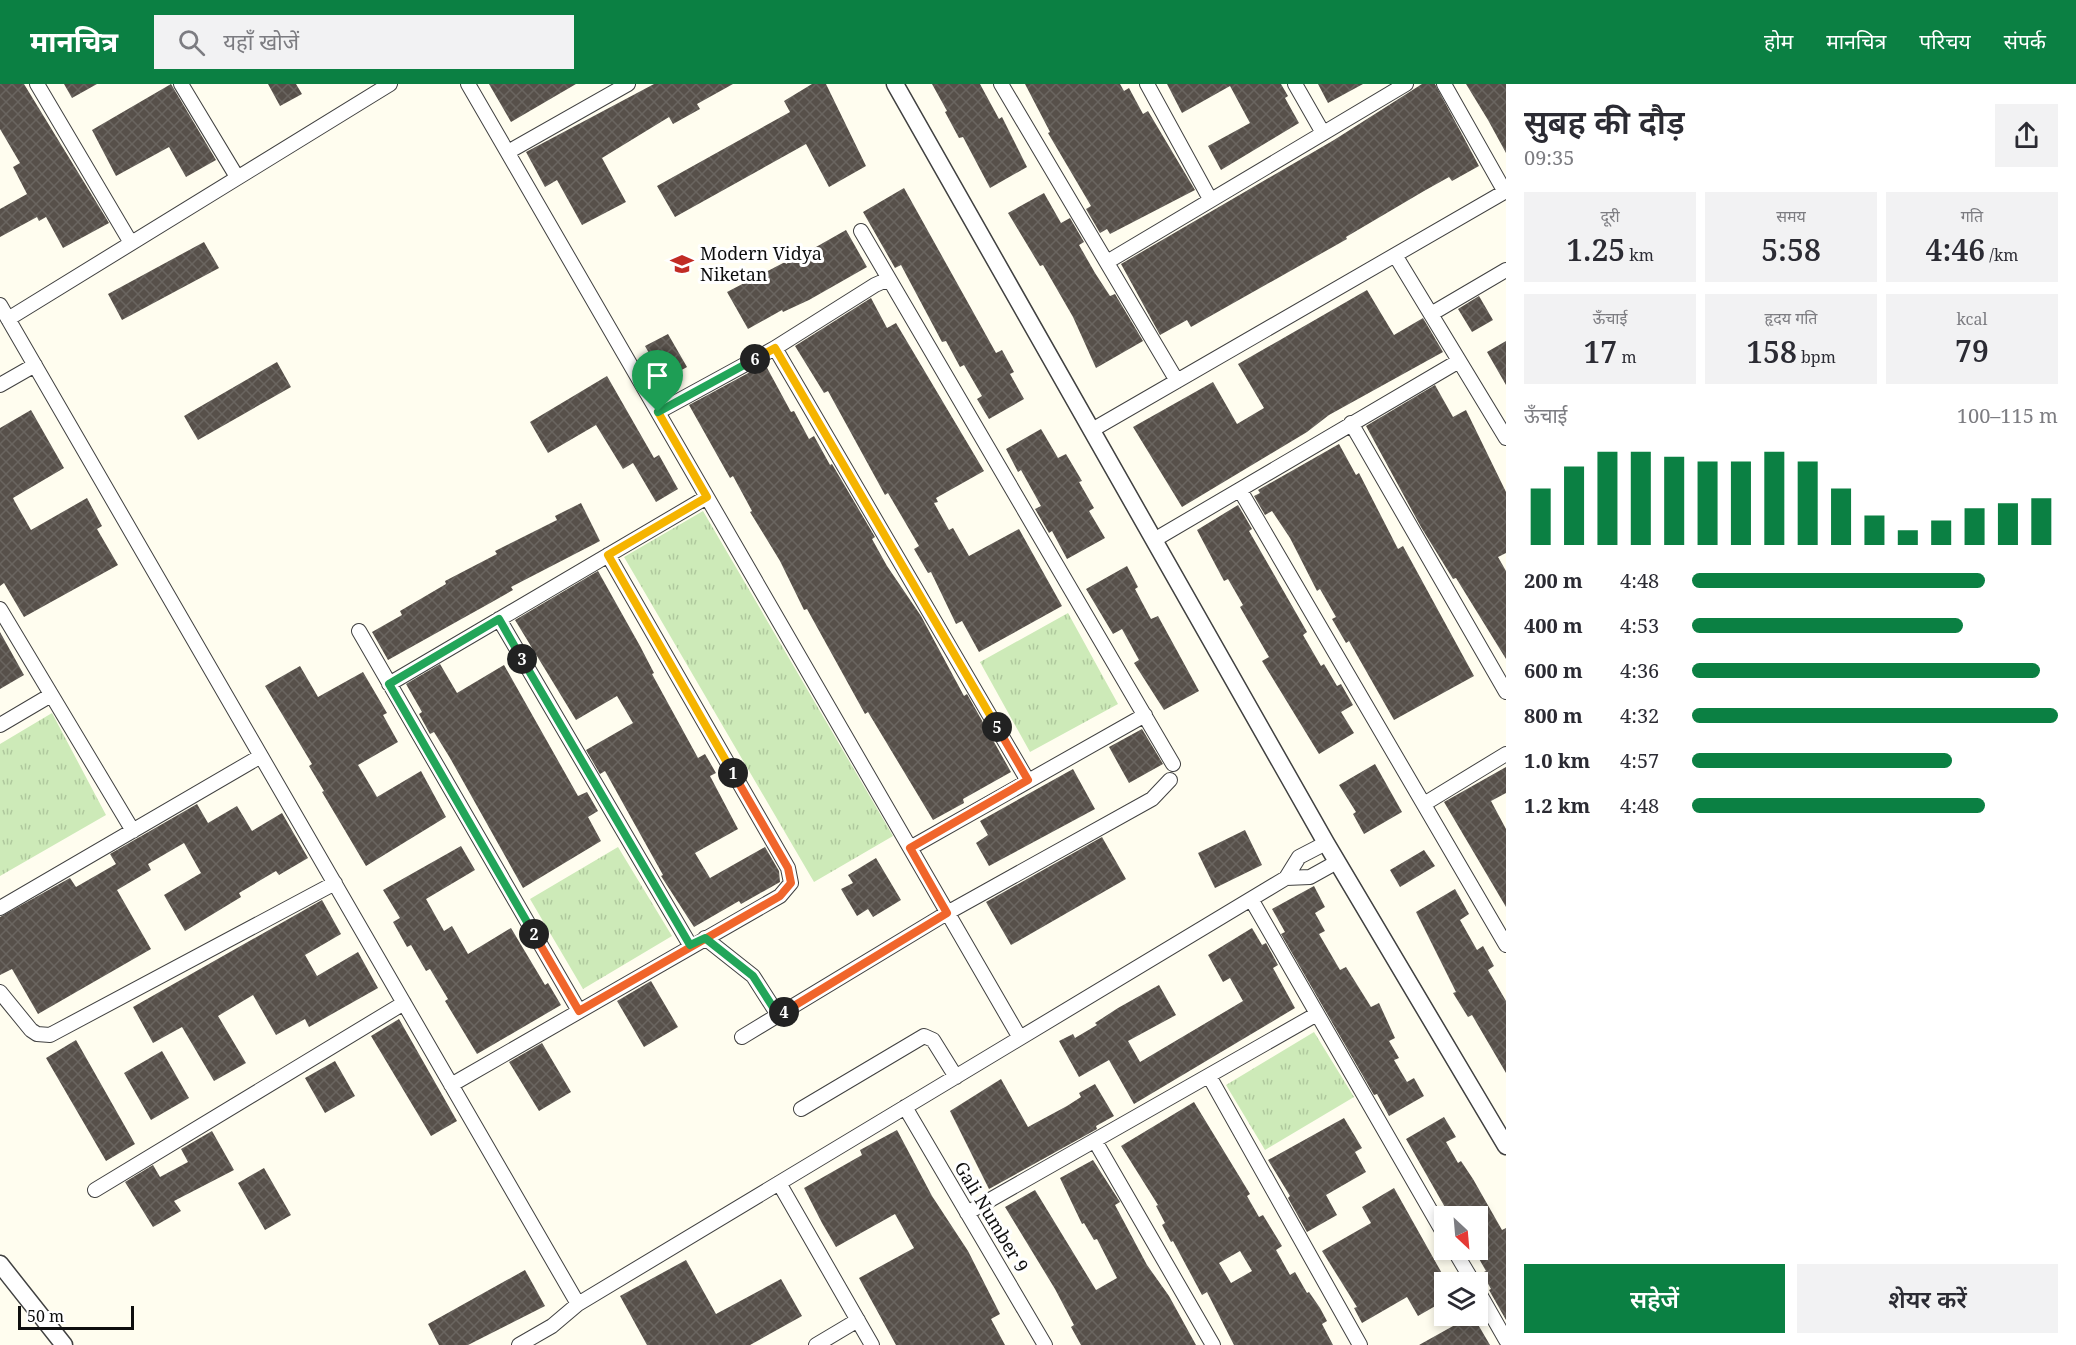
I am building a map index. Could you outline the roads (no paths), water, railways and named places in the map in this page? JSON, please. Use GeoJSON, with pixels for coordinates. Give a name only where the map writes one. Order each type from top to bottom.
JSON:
{"type":"FeatureCollection","features":[{"type":"Feature","properties":{"kind":"street"},"geometry":{"type":"LineString","coordinates":[[37,84],[131,243]]}},
{"type":"Feature","properties":{"kind":"street"},"geometry":{"type":"LineString","coordinates":[[182,84],[237,177]]}},
{"type":"Feature","properties":{"kind":"street"},"geometry":{"type":"LineString","coordinates":[[8,319],[390,84]]}},
{"type":"Feature","properties":{"kind":"street"},"geometry":{"type":"LineString","coordinates":[[468,84],[1020,1038]]}},
{"type":"Feature","properties":{"kind":"street"},"geometry":{"type":"LineString","coordinates":[[508,152],[628,84]]}},
{"type":"Feature","properties":{"kind":"street"},"geometry":{"type":"LineString","coordinates":[[896,84],[1326,843],[1506,1146]]}},
{"type":"Feature","properties":{"kind":"street"},"geometry":{"type":"LineString","coordinates":[[1001,84],[1177,381]]}},
{"type":"Feature","properties":{"kind":"street"},"geometry":{"type":"LineString","coordinates":[[1147,84],[1210,200]]}},
{"type":"Feature","properties":{"kind":"street"},"geometry":{"type":"LineString","coordinates":[[1295,84],[1323,133]]}},
{"type":"Feature","properties":{"kind":"street"},"geometry":{"type":"LineString","coordinates":[[1107,262],[1406,84]]}},
{"type":"Feature","properties":{"kind":"street"},"geometry":{"type":"LineString","coordinates":[[1092,430],[1506,191],[1444,84]]}},
{"type":"Feature","properties":{"kind":"street"},"geometry":{"type":"LineString","coordinates":[[861,231],[1173,764]]}},
{"type":"Feature","properties":{"kind":"street"},"geometry":{"type":"LineString","coordinates":[[1395,255],[1506,438]]}},
{"type":"Feature","properties":{"kind":"street"},"geometry":{"type":"LineString","coordinates":[[1431,314],[1506,270]]}},
{"type":"Feature","properties":{"kind":"street"},"geometry":{"type":"LineString","coordinates":[[658,412],[775,348],[875,285],[884,281],[891,283]]}},
{"type":"Feature","properties":{"kind":"street"},"geometry":{"type":"LineString","coordinates":[[0,304],[578,1304]]}},
{"type":"Feature","properties":{"kind":"street"},"geometry":{"type":"LineString","coordinates":[[775,348],[1028,780]]}},
{"type":"Feature","properties":{"kind":"street"},"geometry":{"type":"LineString","coordinates":[[1154,540],[1459,361]]}},
{"type":"Feature","properties":{"kind":"street"},"geometry":{"type":"LineString","coordinates":[[0,385],[35,365]]}},
{"type":"Feature","properties":{"kind":"street"},"geometry":{"type":"LineString","coordinates":[[1493,415],[1506,407]]}},
{"type":"Feature","properties":{"kind":"street"},"geometry":{"type":"LineString","coordinates":[[1351,423],[1506,692]]}},
{"type":"Feature","properties":{"kind":"street"},"geometry":{"type":"LineString","coordinates":[[1240,490],[1506,945]]}},
{"type":"Feature","properties":{"kind":"street"},"geometry":{"type":"LineString","coordinates":[[389,684],[707,497]]}},
{"type":"Feature","properties":{"kind":"street"},"geometry":{"type":"LineString","coordinates":[[451,1085],[690,945],[780,896],[791,883],[790,876],[608,555]]}},
{"type":"Feature","properties":{"kind":"street"},"geometry":{"type":"LineString","coordinates":[[0,609],[133,831]]}},
{"type":"Feature","properties":{"kind":"street"},"geometry":{"type":"LineString","coordinates":[[499,619],[690,945]]}},
{"type":"Feature","properties":{"kind":"street"},"geometry":{"type":"LineString","coordinates":[[359,632],[579,1011]]}},
{"type":"Feature","properties":{"kind":"street"},"geometry":{"type":"LineString","coordinates":[[0,725],[51,694]]}},
{"type":"Feature","properties":{"kind":"street"},"geometry":{"type":"LineString","coordinates":[[910,848],[1145,715]]}},
{"type":"Feature","properties":{"kind":"street"},"geometry":{"type":"LineString","coordinates":[[1424,804],[1506,754]]}},
{"type":"Feature","properties":{"kind":"street"},"geometry":{"type":"LineString","coordinates":[[0,908],[261,756]]}},
{"type":"Feature","properties":{"kind":"street"},"geometry":{"type":"LineString","coordinates":[[742,1037],[947,913],[1152,799],[1170,780]]}},
{"type":"Feature","properties":{"kind":"street"},"geometry":{"type":"LineString","coordinates":[[519,1345],[552,1326],[578,1304],[1286,878],[1299,857],[1326,843]]}},
{"type":"Feature","properties":{"kind":"street"},"geometry":{"type":"LineString","coordinates":[[1286,878],[1310,877],[1337,862]]}},
{"type":"Feature","properties":{"kind":"street"},"geometry":{"type":"LineString","coordinates":[[0,992],[31,1030],[37,1035],[50,1035],[335,883]]}},
{"type":"Feature","properties":{"kind":"street"},"geometry":{"type":"LineString","coordinates":[[1251,899],[1434,1217]]}},
{"type":"Feature","properties":{"kind":"street"},"geometry":{"type":"LineString","coordinates":[[705,938],[753,976],[778,1015]]}},
{"type":"Feature","properties":{"kind":"street"},"geometry":{"type":"LineString","coordinates":[[95,1190],[404,1003]]}},
{"type":"Feature","properties":{"kind":"street"},"geometry":{"type":"LineString","coordinates":[[968,1213],[1317,1014]]}},
{"type":"Feature","properties":{"kind":"street"},"geometry":{"type":"LineString","coordinates":[[801,1109],[924,1036],[933,1040],[956,1077]]}},
{"type":"Feature","properties":{"kind":"street"},"geometry":{"type":"LineString","coordinates":[[1209,1076],[1360,1345]]}},
{"type":"Feature","properties":{"kind":"street","name":"Gali Number 9"},"geometry":{"type":"LineString","coordinates":[[905,1107],[1046,1345]]}},
{"type":"Feature","properties":{"kind":"street"},"geometry":{"type":"LineString","coordinates":[[1095,1141],[1213,1345]]}},
{"type":"Feature","properties":{"kind":"street"},"geometry":{"type":"LineString","coordinates":[[779,1183],[872,1345]]}},
{"type":"Feature","properties":{"kind":"street"},"geometry":{"type":"LineString","coordinates":[[0,1264],[64,1345]]}},
{"type":"Feature","properties":{"kind":"street"},"geometry":{"type":"LineString","coordinates":[[1488,1308],[1506,1340]]}},
{"type":"Feature","properties":{"kind":"street"},"geometry":{"type":"LineString","coordinates":[[816,1345],[858,1320]]}},
{"type":"Feature","properties":{"kind":"place","name":"Modern Vidya Niketan"},"geometry":{"type":"Point","coordinates":[682,264]}}]}
